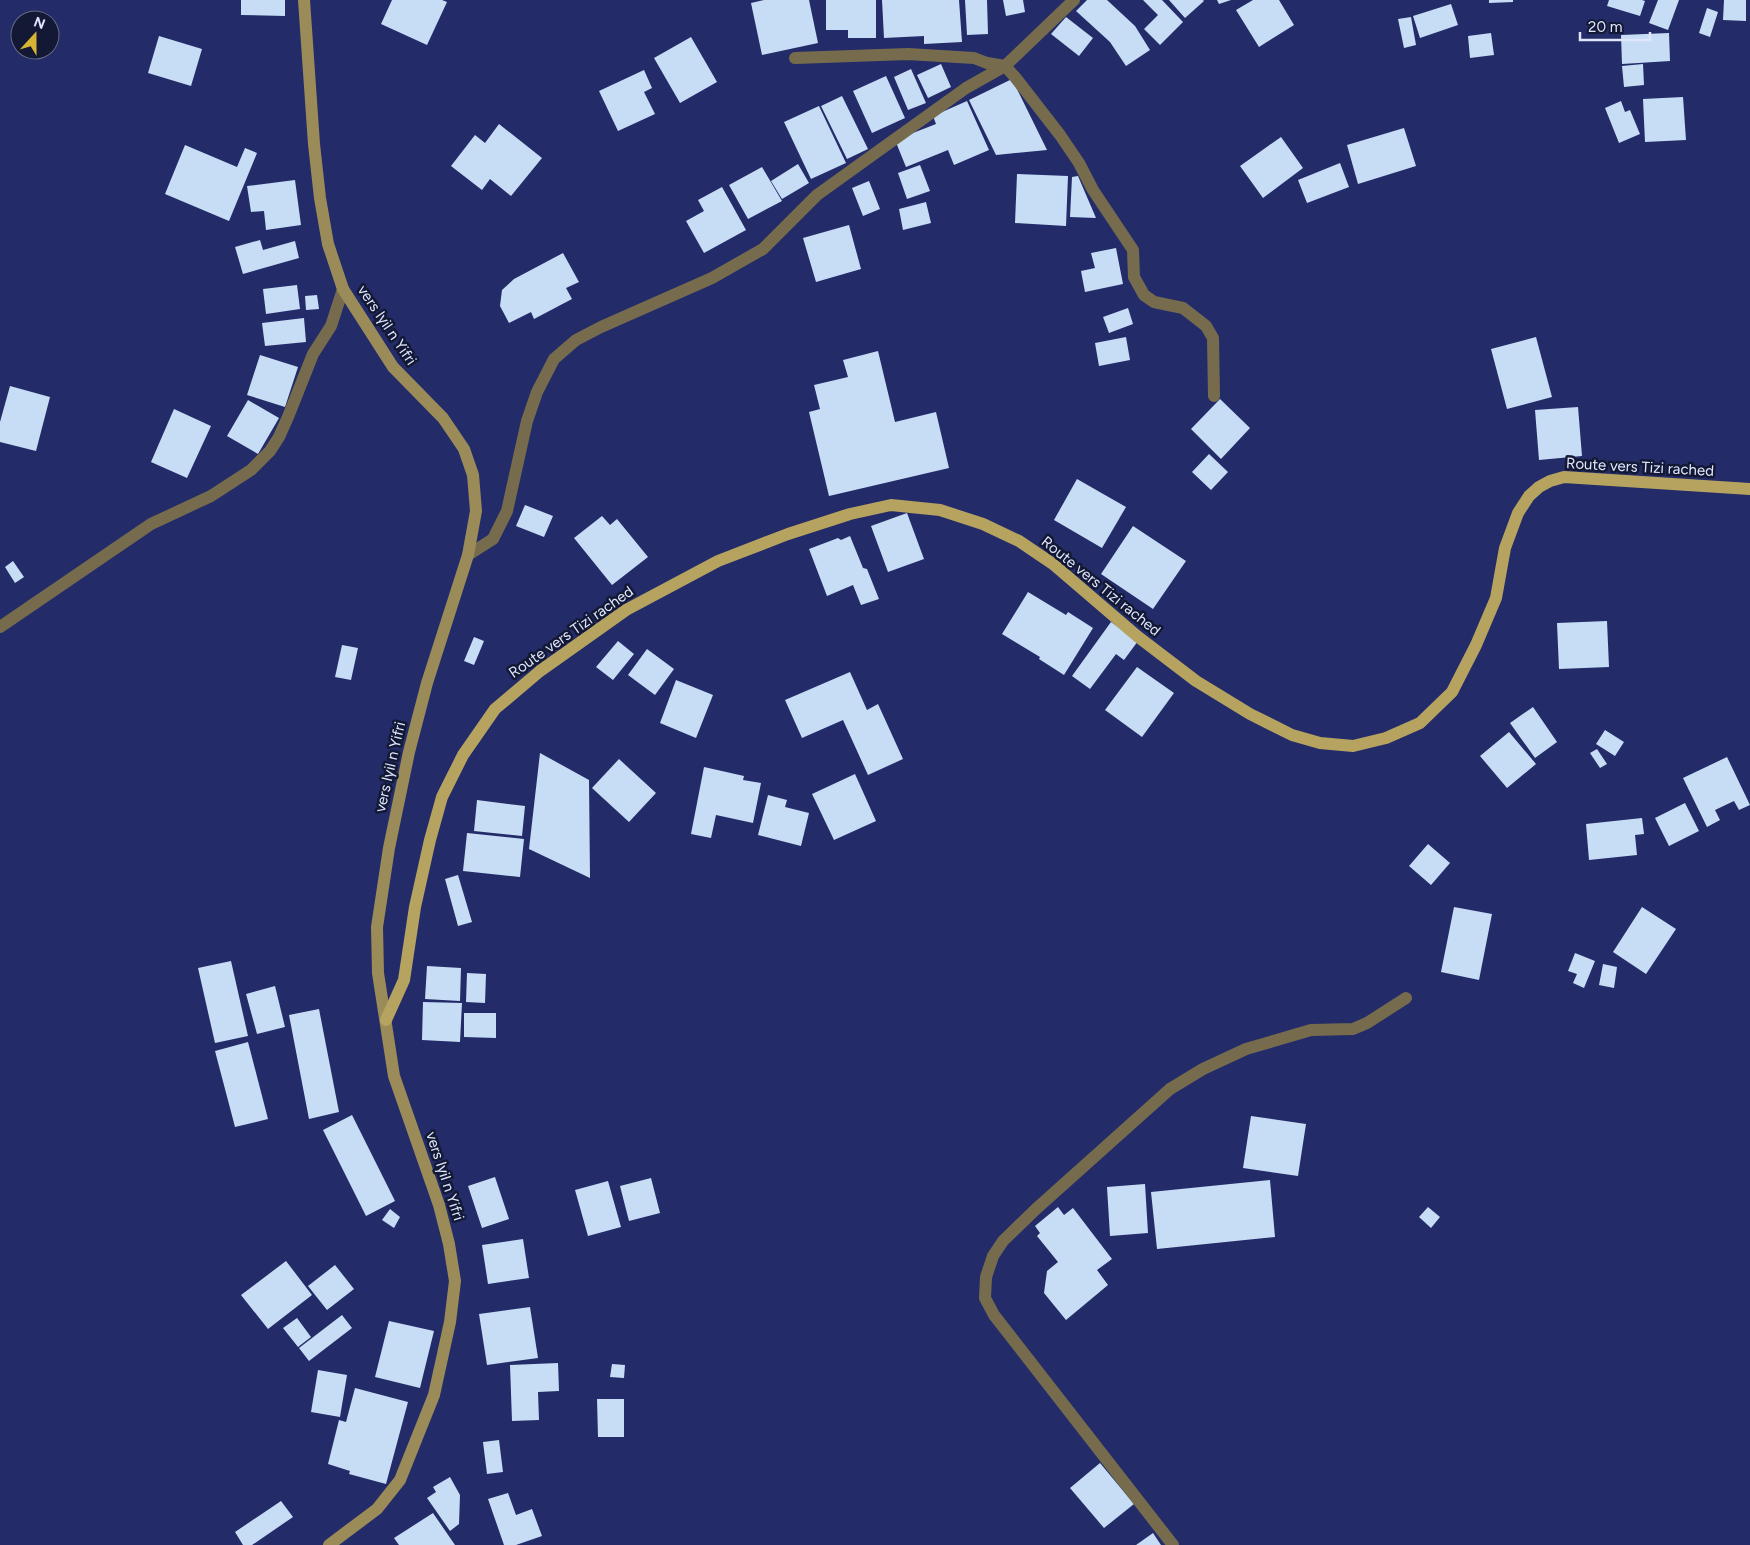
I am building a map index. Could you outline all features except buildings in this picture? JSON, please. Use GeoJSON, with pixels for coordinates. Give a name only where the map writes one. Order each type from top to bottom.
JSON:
{"type":"FeatureCollection","features":[{"type":"Feature","properties":{"kind":"main road","name":"vers Iγil n Yifri"},"geometry":{"type":"LineString","coordinates":[[304,0],[320,198],[328,244],[343,289],[394,367],[443,418],[464,449],[473,475],[476,510],[468,555],[427,683],[409,752],[388,848],[377,927],[378,973],[394,1076],[439,1205],[455,1281],[449,1331],[434,1395],[400,1480],[377,1509],[330,1545]]}},
{"type":"Feature","properties":{"kind":"main road","name":"Route vers Tizi rached"},"geometry":{"type":"LineString","coordinates":[[386,1020],[404,980],[416,907],[430,840],[442,797],[463,755],[494,709],[540,672],[626,610],[727,558],[788,534],[850,514],[891,505],[940,510],[983,524],[1026,546],[1053,564],[1137,636],[1196,681],[1250,714],[1292,735],[1320,743],[1353,746],[1386,738],[1420,723],[1452,692],[1476,646],[1496,598],[1505,548],[1518,513],[1529,496],[1539,487],[1550,480],[1564,477],[1750,489]]}},
{"type":"Feature","properties":{"kind":"street"},"geometry":{"type":"LineString","coordinates":[[468,555],[493,539],[507,511],[526,421],[537,392],[554,359],[576,340],[600,327],[712,278],[763,249],[817,195],[966,88],[1005,66],[1074,0]]}},
{"type":"Feature","properties":{"kind":"street"},"geometry":{"type":"LineString","coordinates":[[796,58],[908,54],[974,58],[1005,66],[1060,135],[1079,163],[1093,190],[1133,250],[1134,277],[1144,295],[1154,302],[1182,308],[1206,326],[1213,338],[1214,396]]}},
{"type":"Feature","properties":{"kind":"street"},"geometry":{"type":"LineString","coordinates":[[0,627],[150,524],[211,496],[251,470],[270,451],[279,437],[313,354],[331,326],[343,289]]}},
{"type":"Feature","properties":{"kind":"street"},"geometry":{"type":"LineString","coordinates":[[1173,1545],[994,1315],[985,1298],[986,1277],[994,1256],[1003,1241],[1036,1209],[1170,1088],[1203,1069],[1246,1049],[1311,1030],[1353,1029],[1367,1023],[1406,998]]}}]}
